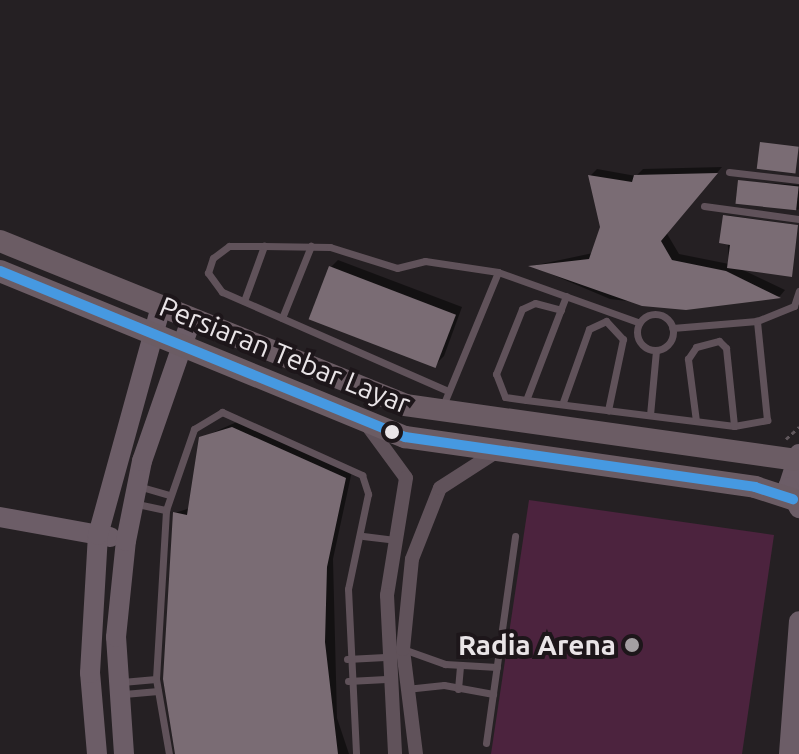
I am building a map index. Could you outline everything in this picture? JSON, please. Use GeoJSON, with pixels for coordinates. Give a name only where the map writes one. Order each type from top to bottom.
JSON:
{"type":"FeatureCollection","features":[{"type":"Feature","properties":{"kind":"main road","name":"Persiaran Tebar Layar"},"geometry":{"type":"LineString","coordinates":[[0,241],[190,323],[439,414],[796,457]]}},
{"type":"Feature","properties":{"kind":"main road","name":"Persiaran Tebar Layar"},"geometry":{"type":"LineString","coordinates":[[0,271],[367,425],[493,454],[755,487],[796,504]]}},
{"type":"Feature","properties":{"kind":"street"},"geometry":{"type":"LineString","coordinates":[[97,754],[90,673],[98,535],[150,333],[160,310]]}},
{"type":"Feature","properties":{"kind":"street"},"geometry":{"type":"LineString","coordinates":[[124,754],[117,688],[126,541],[134,494],[180,345],[190,323]]}},
{"type":"Feature","properties":{"kind":"street"},"geometry":{"type":"LineString","coordinates":[[367,425],[406,478],[395,540],[385,657],[395,754]]}},
{"type":"Feature","properties":{"kind":"street"},"geometry":{"type":"LineString","coordinates":[[416,754],[405,690],[403,649],[412,559],[432,499],[493,454]]}},
{"type":"Feature","properties":{"kind":"street"},"geometry":{"type":"LineString","coordinates":[[796,457],[796,504]]}},
{"type":"Feature","properties":{"kind":"street"},"geometry":{"type":"LineString","coordinates":[[0,517],[126,541]]}},
{"type":"Feature","properties":{"kind":"street"},"geometry":{"type":"LineString","coordinates":[[789,754],[799,621]]}},
{"type":"Feature","properties":{"kind":"lane"},"geometry":{"type":"LineString","coordinates":[[729,172],[799,180]]}},
{"type":"Feature","properties":{"kind":"lane"},"geometry":{"type":"LineString","coordinates":[[704,206],[799,219]]}},
{"type":"Feature","properties":{"kind":"lane"},"geometry":{"type":"LineString","coordinates":[[448,391],[244,301],[210,280],[213,258],[229,246],[311,246],[397,268],[425,261],[498,272],[638,322],[657,315],[672,328],[757,321],[794,306],[799,291]]}},
{"type":"Feature","properties":{"kind":"lane"},"geometry":{"type":"LineString","coordinates":[[244,301],[264,246]]}},
{"type":"Feature","properties":{"kind":"lane"},"geometry":{"type":"LineString","coordinates":[[282,318],[311,246]]}},
{"type":"Feature","properties":{"kind":"lane"},"geometry":{"type":"LineString","coordinates":[[439,414],[498,272]]}},
{"type":"Feature","properties":{"kind":"lane"},"geometry":{"type":"LineString","coordinates":[[526,400],[566,296]]}},
{"type":"Feature","properties":{"kind":"lane"},"geometry":{"type":"LineString","coordinates":[[561,310],[535,303],[522,309],[496,374],[505,397],[734,426],[767,420],[757,321]]}},
{"type":"Feature","properties":{"kind":"lane"},"geometry":{"type":"LineString","coordinates":[[563,402],[589,329],[606,321],[623,339],[608,410]]}},
{"type":"Feature","properties":{"kind":"lane"},"geometry":{"type":"LineString","coordinates":[[638,322],[644,344],[656,350],[668,346],[672,328]]}},
{"type":"Feature","properties":{"kind":"lane"},"geometry":{"type":"LineString","coordinates":[[696,421],[688,359],[696,347],[719,341],[726,348],[734,426]]}},
{"type":"Feature","properties":{"kind":"lane"},"geometry":{"type":"LineString","coordinates":[[650,415],[656,350]]}},
{"type":"Feature","properties":{"kind":"lane"},"geometry":{"type":"LineString","coordinates":[[169,754],[156,679],[166,510],[194,429],[222,412],[362,475],[368,494],[363,536],[348,589],[348,681],[356,754]]}},
{"type":"Feature","properties":{"kind":"lane"},"geometry":{"type":"LineString","coordinates":[[134,494],[169,495]]}},
{"type":"Feature","properties":{"kind":"lane"},"geometry":{"type":"LineString","coordinates":[[134,494],[166,510]]}},
{"type":"Feature","properties":{"kind":"lane"},"geometry":{"type":"LineString","coordinates":[[363,536],[395,540]]}},
{"type":"Feature","properties":{"kind":"lane"},"geometry":{"type":"LineString","coordinates":[[486,743],[515,536]]}},
{"type":"Feature","properties":{"kind":"lane"},"geometry":{"type":"LineString","coordinates":[[403,649],[460,665],[497,667]]}},
{"type":"Feature","properties":{"kind":"lane"},"geometry":{"type":"LineString","coordinates":[[347,659],[385,657]]}},
{"type":"Feature","properties":{"kind":"lane"},"geometry":{"type":"LineString","coordinates":[[458,689],[460,665]]}},
{"type":"Feature","properties":{"kind":"lane"},"geometry":{"type":"LineString","coordinates":[[117,688],[156,679]]}},
{"type":"Feature","properties":{"kind":"lane"},"geometry":{"type":"LineString","coordinates":[[348,681],[386,679]]}},
{"type":"Feature","properties":{"kind":"lane"},"geometry":{"type":"LineString","coordinates":[[117,688],[158,691]]}},
{"type":"Feature","properties":{"kind":"lane"},"geometry":{"type":"LineString","coordinates":[[405,690],[458,689],[493,694]]}},
{"type":"Feature","properties":{"kind":"shaded area","name":"Radia Arena"},"geometry":{"type":"Polygon","coordinates":[[[529,500],[774,535],[742,754],[491,754],[529,500]]]}},
{"type":"Feature","properties":{"kind":"building"},"geometry":{"type":"Polygon","coordinates":[[[760,142],[799,147],[795,174],[757,169],[760,142]]]}},
{"type":"Feature","properties":{"kind":"building"},"geometry":{"type":"Polygon","coordinates":[[[718,173],[661,241],[672,260],[726,271],[781,298],[686,310],[642,306],[528,266],[589,259],[600,227],[588,175],[632,182],[634,175],[718,173]]]}},
{"type":"Feature","properties":{"kind":"building"},"geometry":{"type":"Polygon","coordinates":[[[738,180],[799,186],[796,210],[735,204],[738,180]]]}},
{"type":"Feature","properties":{"kind":"building"},"geometry":{"type":"Polygon","coordinates":[[[723,215],[798,225],[792,277],[727,268],[730,245],[719,243],[723,215]]]}},
{"type":"Feature","properties":{"kind":"building"},"geometry":{"type":"Polygon","coordinates":[[[329,266],[456,315],[436,368],[309,319],[329,266]]]}},
{"type":"Feature","properties":{"kind":"building"},"geometry":{"type":"Polygon","coordinates":[[[232,427],[346,478],[327,567],[325,642],[338,754],[175,754],[163,679],[173,512],[187,515],[199,437],[232,427]]]}},
{"type":"Feature","properties":{"kind":"transit line"},"geometry":{"type":"LineString","coordinates":[[0,271],[405,437],[755,487],[793,499]]}},
{"type":"Feature","properties":{"kind":"place","name":"Radia Arena"},"geometry":{"type":"Point","coordinates":[632,645]}}]}
